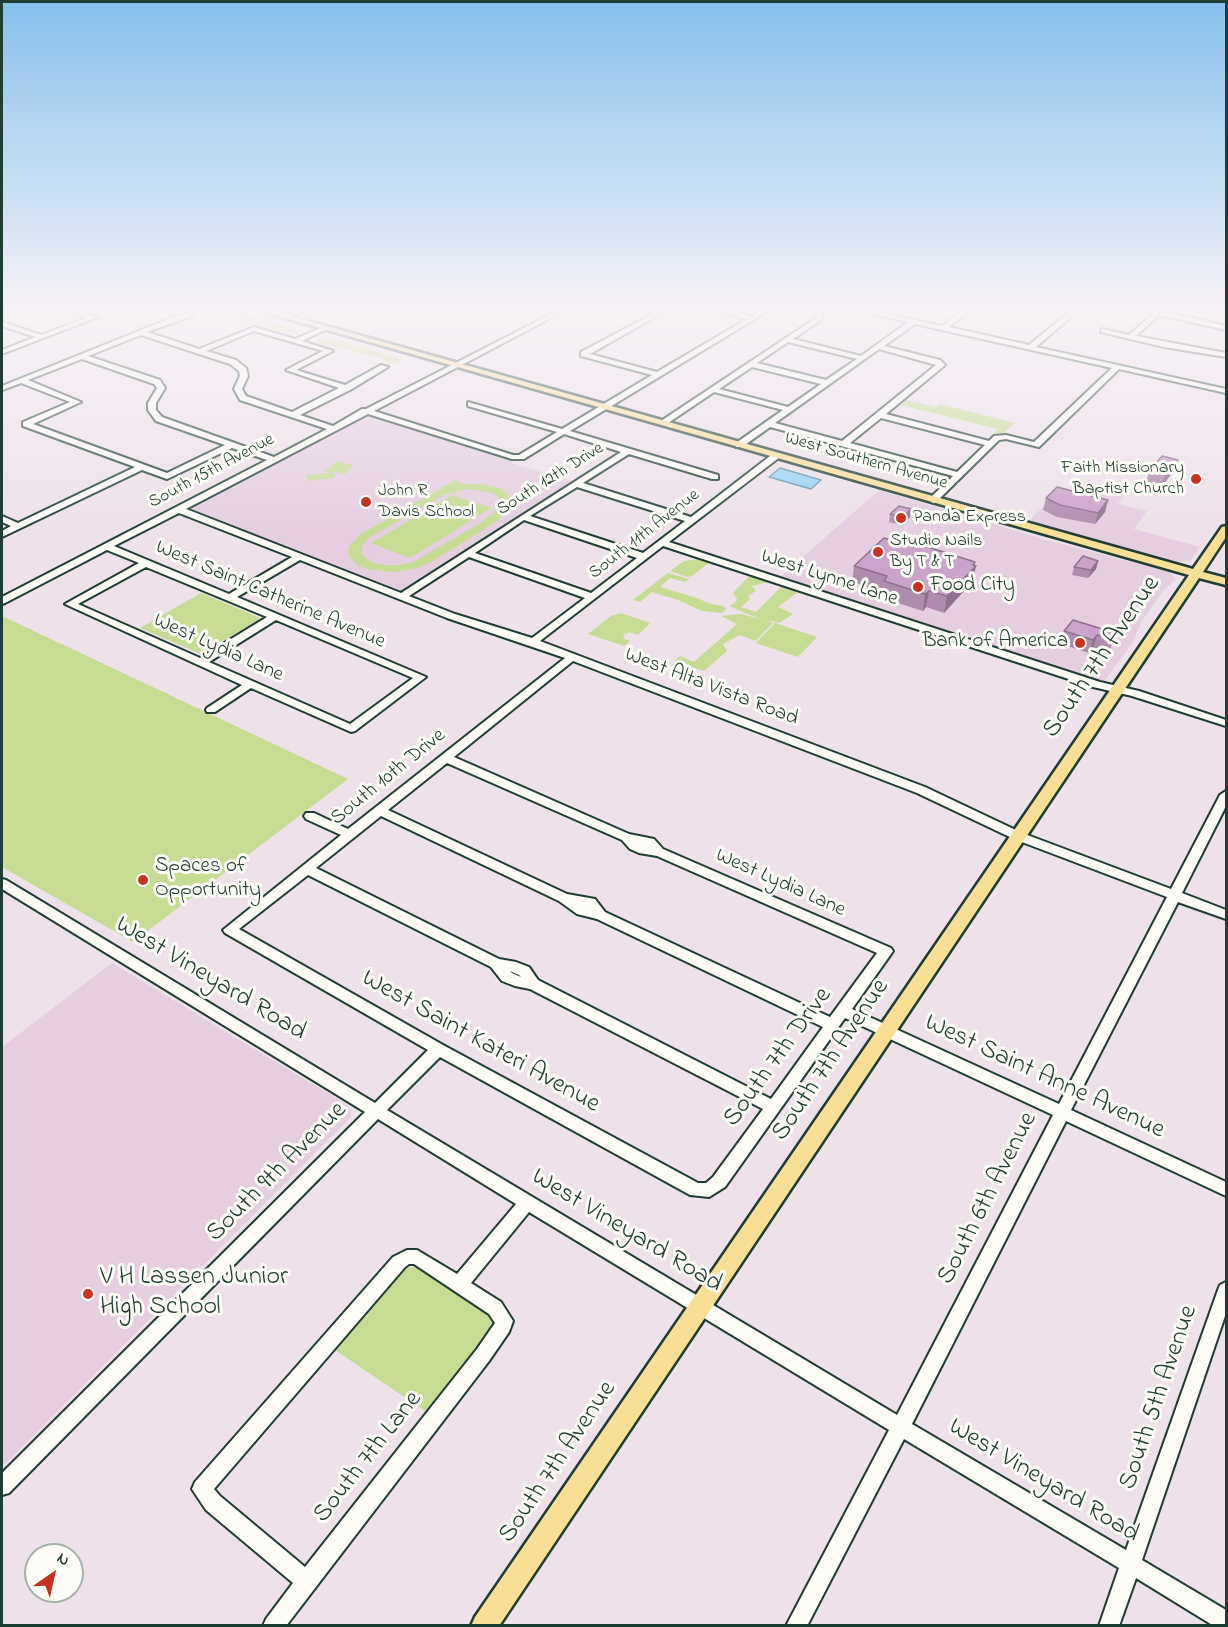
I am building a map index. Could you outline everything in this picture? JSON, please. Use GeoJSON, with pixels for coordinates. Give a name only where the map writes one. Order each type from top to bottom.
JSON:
{"type":"FeatureCollection","features":[{"type":"Feature","properties":{"kind":"main road","name":"West Southern Avenue"},"geometry":{"type":"LineString","coordinates":[[525,384],[1227,582]]}},
{"type":"Feature","properties":{"kind":"main road","name":"South 7th Avenue"},"geometry":{"type":"LineString","coordinates":[[484,1626],[1195,573],[1227,529]]}},
{"type":"Feature","properties":{"kind":"street"},"geometry":{"type":"LineString","coordinates":[[30,384],[77,402],[26,424],[167,476],[231,445]]}},
{"type":"Feature","properties":{"kind":"street"},"geometry":{"type":"LineString","coordinates":[[158,384],[161,388],[152,403],[152,410],[159,419],[272,459]]}},
{"type":"Feature","properties":{"kind":"street"},"geometry":{"type":"LineString","coordinates":[[240,384],[238,389],[243,398],[331,428]]}},
{"type":"Feature","properties":{"kind":"street"},"geometry":{"type":"LineString","coordinates":[[334,384],[347,388]]}},
{"type":"Feature","properties":{"kind":"street"},"geometry":{"type":"LineString","coordinates":[[293,415],[354,384]]}},
{"type":"Feature","properties":{"kind":"street","name":"South 15th Avenue"},"geometry":{"type":"LineString","coordinates":[[2,601],[417,384]]}},
{"type":"Feature","properties":{"kind":"street"},"geometry":{"type":"LineString","coordinates":[[365,411],[518,458],[644,384]]}},
{"type":"Feature","properties":{"kind":"street"},"geometry":{"type":"LineString","coordinates":[[662,423],[720,384]]}},
{"type":"Feature","properties":{"kind":"street"},"geometry":{"type":"LineString","coordinates":[[740,445],[827,384]]}},
{"type":"Feature","properties":{"kind":"street"},"geometry":{"type":"LineString","coordinates":[[844,444],[919,384]]}},
{"type":"Feature","properties":{"kind":"street"},"geometry":{"type":"LineString","coordinates":[[933,500],[991,444],[1003,437],[1036,444],[1099,384]]}},
{"type":"Feature","properties":{"kind":"street"},"geometry":{"type":"LineString","coordinates":[[1196,384],[1227,391]]}},
{"type":"Feature","properties":{"kind":"street"},"geometry":{"type":"LineString","coordinates":[[712,389],[790,410]]}},
{"type":"Feature","properties":{"kind":"street"},"geometry":{"type":"LineString","coordinates":[[471,404],[715,477]]}},
{"type":"Feature","properties":{"kind":"street"},"geometry":{"type":"LineString","coordinates":[[880,416],[991,444]]}},
{"type":"Feature","properties":{"kind":"street"},"geometry":{"type":"LineString","coordinates":[[770,424],[958,475]]}},
{"type":"Feature","properties":{"kind":"street","name":"South 12th Drive"},"geometry":{"type":"LineString","coordinates":[[401,597],[628,451]]}},
{"type":"Feature","properties":{"kind":"street","name":"South 11th Avenue"},"geometry":{"type":"LineString","coordinates":[[533,642],[777,455]]}},
{"type":"Feature","properties":{"kind":"street"},"geometry":{"type":"LineString","coordinates":[[2,534],[141,467]]}},
{"type":"Feature","properties":{"kind":"street"},"geometry":{"type":"LineString","coordinates":[[577,484],[692,520]]}},
{"type":"Feature","properties":{"kind":"street","name":"West Alta Vista Road"},"geometry":{"type":"LineString","coordinates":[[177,509],[401,597],[477,625],[533,642],[921,790],[1018,836],[1227,915]]}},
{"type":"Feature","properties":{"kind":"street"},"geometry":{"type":"LineString","coordinates":[[523,517],[644,557]]}},
{"type":"Feature","properties":{"kind":"street"},"geometry":{"type":"LineString","coordinates":[[2,519],[17,526]]}},
{"type":"Feature","properties":{"kind":"street","name":"West Lynne Lane"},"geometry":{"type":"LineString","coordinates":[[662,543],[1116,690],[1135,693],[1227,723]]}},
{"type":"Feature","properties":{"kind":"street","name":"West Saint Catherine Avenue"},"geometry":{"type":"LineString","coordinates":[[105,546],[422,677],[351,729]]}},
{"type":"Feature","properties":{"kind":"street"},"geometry":{"type":"LineString","coordinates":[[467,553],[592,597]]}},
{"type":"Feature","properties":{"kind":"street"},"geometry":{"type":"LineString","coordinates":[[230,598],[299,557]]}},
{"type":"Feature","properties":{"kind":"street","name":"West Lydia Lane"},"geometry":{"type":"LineString","coordinates":[[146,563],[70,604],[351,729]]}},
{"type":"Feature","properties":{"kind":"street"},"geometry":{"type":"LineString","coordinates":[[200,663],[274,617]]}},
{"type":"Feature","properties":{"kind":"street","name":"South 10th Drive"},"geometry":{"type":"LineString","coordinates":[[230,930],[572,657]]}},
{"type":"Feature","properties":{"kind":"street"},"geometry":{"type":"LineString","coordinates":[[211,710],[249,685]]}},
{"type":"Feature","properties":{"kind":"street","name":"West Lydia Lane"},"geometry":{"type":"LineString","coordinates":[[446,758],[626,837],[634,846],[643,850],[659,852],[886,951]]}},
{"type":"Feature","properties":{"kind":"street","name":"South 6th Avenue"},"geometry":{"type":"LineString","coordinates":[[796,1626],[1227,795]]}},
{"type":"Feature","properties":{"kind":"street"},"geometry":{"type":"LineString","coordinates":[[380,811],[564,898],[582,911],[600,915],[833,1025]]}},
{"type":"Feature","properties":{"kind":"street"},"geometry":{"type":"LineString","coordinates":[[310,816],[350,835]]}},
{"type":"Feature","properties":{"kind":"street"},"geometry":{"type":"LineString","coordinates":[[307,869],[496,964],[507,977],[533,984],[773,1107]]}},
{"type":"Feature","properties":{"kind":"street","name":"West Vineyard Road"},"geometry":{"type":"LineString","coordinates":[[2,883],[699,1307],[1227,1621]]}},
{"type":"Feature","properties":{"kind":"street","name":"West Saint Kateri Avenue"},"geometry":{"type":"LineString","coordinates":[[230,930],[438,1049],[696,1190],[709,1190]]}},
{"type":"Feature","properties":{"kind":"street","name":"South 7th Drive"},"geometry":{"type":"LineString","coordinates":[[709,1190],[719,1182],[886,951]]}},
{"type":"Feature","properties":{"kind":"street","name":"West Saint Anne Avenue"},"geometry":{"type":"LineString","coordinates":[[843,1011],[1227,1189]]}},
{"type":"Feature","properties":{"kind":"street","name":"South 9th Avenue"},"geometry":{"type":"LineString","coordinates":[[2,1486],[438,1049]]}},
{"type":"Feature","properties":{"kind":"street"},"geometry":{"type":"LineString","coordinates":[[307,1581],[213,1503],[202,1489],[399,1262],[407,1257],[421,1259],[459,1284],[528,1202]]}},
{"type":"Feature","properties":{"kind":"street","name":"South 7th Lane"},"geometry":{"type":"LineString","coordinates":[[273,1626],[500,1333],[504,1321],[495,1308],[459,1284]]}},
{"type":"Feature","properties":{"kind":"street","name":"South 5th Avenue"},"geometry":{"type":"LineString","coordinates":[[1109,1626],[1227,1290]]}},
{"type":"Feature","properties":{"kind":"shaded area","name":"John R Davis School"},"geometry":{"type":"Polygon","coordinates":[[[366,415],[515,459],[511,463],[575,482],[540,501],[402,591],[186,509],[366,415]]]}},
{"type":"Feature","properties":{"kind":"shaded area"},"geometry":{"type":"Polygon","coordinates":[[[1104,483],[1129,489],[1118,504],[1147,511],[1134,529],[1200,547],[1190,561],[1176,562],[1028,522],[1053,496],[1085,505],[1104,483]]]}},
{"type":"Feature","properties":{"kind":"shaded area"},"geometry":{"type":"Polygon","coordinates":[[[879,490],[1043,539],[1169,572],[1176,579],[1163,591],[1142,621],[1133,642],[1103,683],[780,577],[879,490]]]}},
{"type":"Feature","properties":{"kind":"shaded area","name":"V H Lassen Junior High School"},"geometry":{"type":"Polygon","coordinates":[[[112,963],[347,1105],[351,1110],[351,1117],[2,1467],[2,1047],[112,963]]]}},
{"type":"Feature","properties":{"kind":"green space"},"geometry":{"type":"Polygon","coordinates":[[[906,400],[936,407],[940,404],[1015,423],[1003,433],[993,434],[998,429],[901,405],[906,400]]]}},
{"type":"Feature","properties":{"kind":"green space"},"geometry":{"type":"Polygon","coordinates":[[[337,461],[353,465],[345,474],[334,472],[335,478],[307,481],[307,475],[330,473],[325,471],[337,461]]]}},
{"type":"Feature","properties":{"kind":"green space"},"geometry":{"type":"Polygon","coordinates":[[[455,480],[463,484],[482,484],[502,489],[512,498],[512,507],[509,512],[431,562],[414,569],[395,572],[372,570],[359,566],[350,558],[348,550],[361,534],[455,480]],[[468,489],[444,495],[370,537],[362,546],[362,555],[373,563],[384,565],[413,562],[477,525],[501,507],[501,500],[493,493],[468,489]]]}},
{"type":"Feature","properties":{"kind":"green space"},"geometry":{"type":"Polygon","coordinates":[[[452,495],[491,508],[410,558],[371,543],[452,495]]]}},
{"type":"Feature","properties":{"kind":"green space"},"geometry":{"type":"Polygon","coordinates":[[[701,559],[710,562],[692,576],[688,577],[670,571],[684,561],[701,559]]]}},
{"type":"Feature","properties":{"kind":"green space"},"geometry":{"type":"Polygon","coordinates":[[[668,573],[689,579],[685,582],[670,578],[660,587],[710,604],[723,606],[726,609],[722,613],[702,611],[652,592],[640,602],[633,600],[668,573]]]}},
{"type":"Feature","properties":{"kind":"green space"},"geometry":{"type":"Polygon","coordinates":[[[750,575],[769,582],[751,586],[756,591],[748,596],[750,599],[741,607],[756,612],[781,587],[798,592],[778,607],[793,614],[779,623],[767,620],[773,623],[755,641],[740,635],[723,644],[727,651],[704,671],[674,661],[680,656],[694,662],[737,624],[721,616],[742,614],[762,620],[729,606],[737,599],[733,593],[750,575]]]}},
{"type":"Feature","properties":{"kind":"green space"},"geometry":{"type":"Polygon","coordinates":[[[201,593],[259,619],[201,654],[140,628],[201,593]]]}},
{"type":"Feature","properties":{"kind":"green space"},"geometry":{"type":"Polygon","coordinates":[[[621,613],[650,623],[638,635],[621,632],[625,635],[623,638],[630,641],[624,646],[588,634],[611,616],[621,613]]]}},
{"type":"Feature","properties":{"kind":"green space"},"geometry":{"type":"Polygon","coordinates":[[[2,616],[348,779],[133,942],[2,867],[2,616]]]}},
{"type":"Feature","properties":{"kind":"green space"},"geometry":{"type":"Polygon","coordinates":[[[775,623],[817,637],[798,657],[756,643],[775,623]]]}},
{"type":"Feature","properties":{"kind":"green space"},"geometry":{"type":"Polygon","coordinates":[[[408,1267],[417,1268],[489,1315],[494,1323],[494,1328],[428,1413],[332,1348],[408,1267]]]}},
{"type":"Feature","properties":{"kind":"water"},"geometry":{"type":"Polygon","coordinates":[[[780,468],[821,480],[811,489],[769,477],[780,468]]]}},
{"type":"Feature","properties":{"kind":"building"},"geometry":{"type":"Polygon","coordinates":[[[1162,456],[1178,460],[1165,475],[1149,471],[1162,456]]]}},
{"type":"Feature","properties":{"kind":"building"},"geometry":{"type":"Polygon","coordinates":[[[1057,487],[1108,500],[1098,513],[1060,505],[1046,498],[1057,487]]]}},
{"type":"Feature","properties":{"kind":"building"},"geometry":{"type":"Polygon","coordinates":[[[899,506],[911,509],[903,517],[890,514],[899,506]]]}},
{"type":"Feature","properties":{"kind":"building"},"geometry":{"type":"Polygon","coordinates":[[[884,538],[914,547],[918,544],[975,562],[973,565],[976,566],[947,596],[929,591],[925,594],[884,581],[887,576],[854,566],[884,538]]]}},
{"type":"Feature","properties":{"kind":"building"},"geometry":{"type":"Polygon","coordinates":[[[1083,556],[1098,561],[1091,570],[1074,567],[1083,556]]]}},
{"type":"Feature","properties":{"kind":"building"},"geometry":{"type":"Polygon","coordinates":[[[1073,620],[1115,633],[1113,638],[1097,635],[1093,640],[1064,631],[1073,620]]]}},
{"type":"Feature","properties":{"kind":"place","name":"Faith Missionary Baptist Church"},"geometry":{"type":"Point","coordinates":[1196,479]}},
{"type":"Feature","properties":{"kind":"place","name":"John R Davis School"},"geometry":{"type":"Point","coordinates":[366,502]}},
{"type":"Feature","properties":{"kind":"place","name":"Panda Express"},"geometry":{"type":"Point","coordinates":[901,518]}},
{"type":"Feature","properties":{"kind":"place","name":"Studio Nails By T & T"},"geometry":{"type":"Point","coordinates":[878,552]}},
{"type":"Feature","properties":{"kind":"place","name":"Food City"},"geometry":{"type":"Point","coordinates":[918,587]}},
{"type":"Feature","properties":{"kind":"place","name":"Bank of America"},"geometry":{"type":"Point","coordinates":[1080,643]}},
{"type":"Feature","properties":{"kind":"place","name":"Spaces of Opportunity"},"geometry":{"type":"Point","coordinates":[143,880]}},
{"type":"Feature","properties":{"kind":"place","name":"V H Lassen Junior High School"},"geometry":{"type":"Point","coordinates":[88,1294]}}]}
